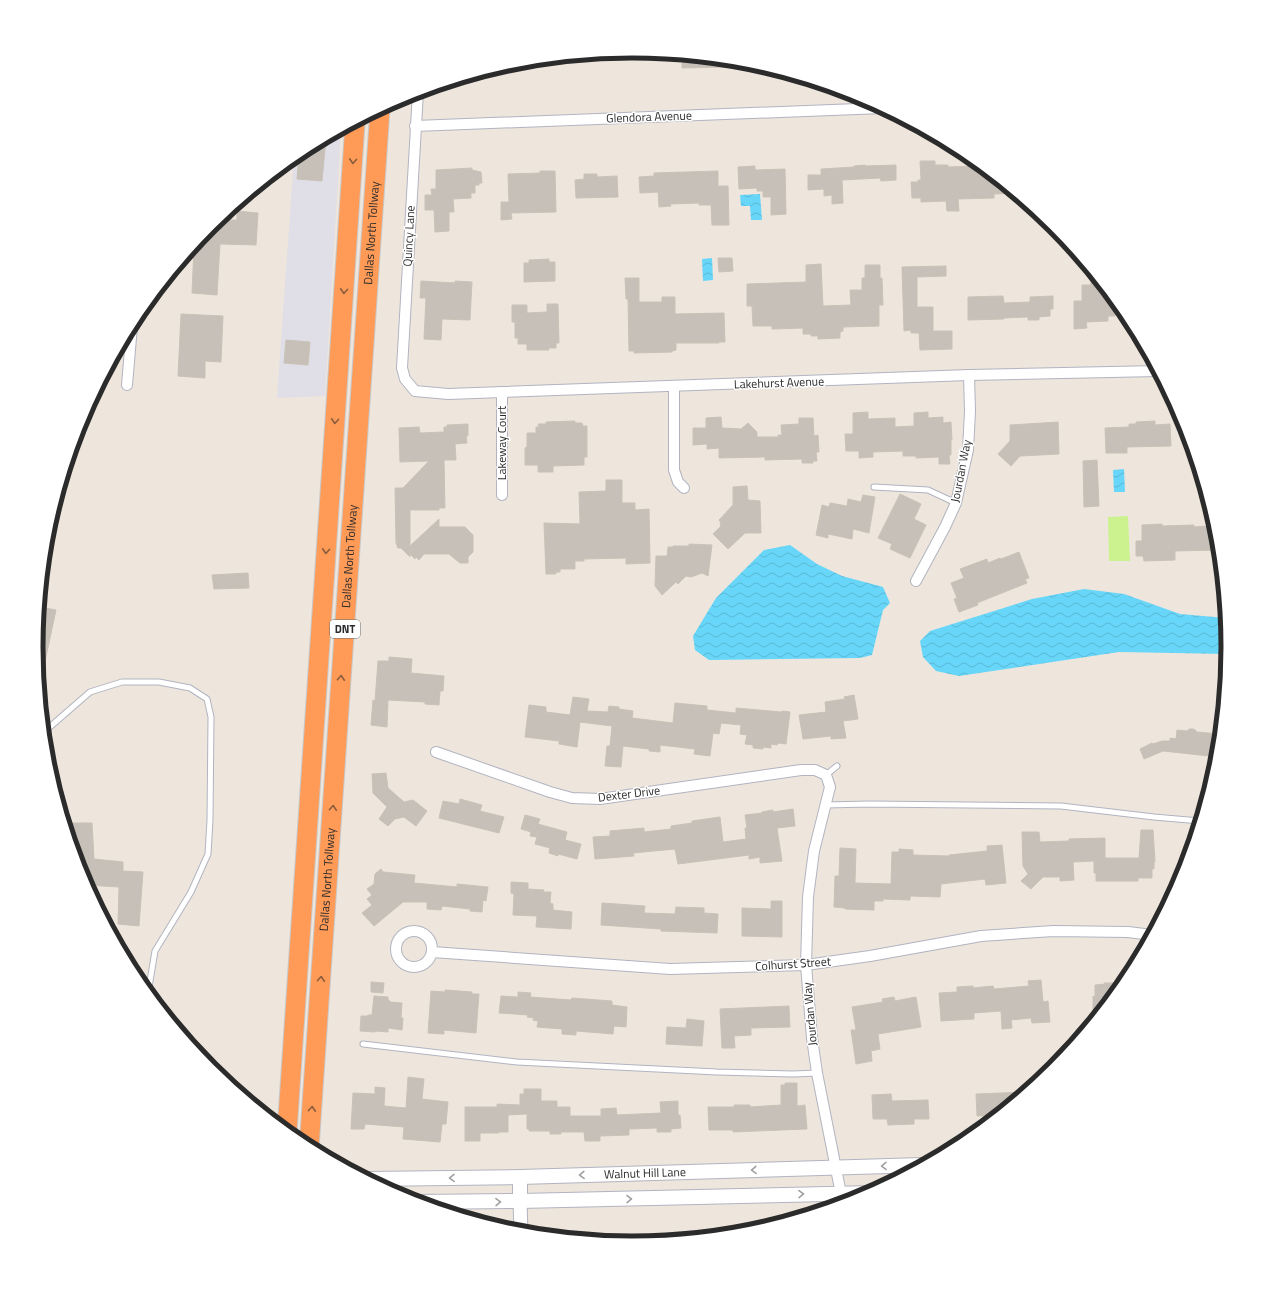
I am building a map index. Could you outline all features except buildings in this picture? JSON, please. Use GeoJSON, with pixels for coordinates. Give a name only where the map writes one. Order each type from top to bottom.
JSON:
{"type":"FeatureCollection","features":[{"type":"Feature","properties":{"kind":"highway","name":"Dallas North Tollway"},"geometry":{"type":"LineString","coordinates":[[309,1141],[380,116]]}},
{"type":"Feature","properties":{"kind":"highway","name":"Dallas North Tollway"},"geometry":{"type":"LineString","coordinates":[[287,1125],[355,128]]}},
{"type":"Feature","properties":{"kind":"main road","name":"Walnut Hill Lane"},"geometry":{"type":"LineString","coordinates":[[378,1179],[520,1177],[913,1165]]}},
{"type":"Feature","properties":{"kind":"main road"},"geometry":{"type":"LineString","coordinates":[[520,1177],[520,1201]]}},
{"type":"Feature","properties":{"kind":"main road","name":"Walnut Hill Lane"},"geometry":{"type":"LineString","coordinates":[[432,1202],[840,1199]]}},
{"type":"Feature","properties":{"kind":"street","name":"Quincy Lane"},"geometry":{"type":"LineString","coordinates":[[405,379],[402,368],[417,99]]}},
{"type":"Feature","properties":{"kind":"street","name":"Glendora Avenue"},"geometry":{"type":"LineString","coordinates":[[415,126],[870,108]]}},
{"type":"Feature","properties":{"kind":"street"},"geometry":{"type":"LineString","coordinates":[[127,385],[131,338]]}},
{"type":"Feature","properties":{"kind":"street","name":"Lakehurst Avenue"},"geometry":{"type":"LineString","coordinates":[[405,379],[415,391],[448,394],[1153,371]]}},
{"type":"Feature","properties":{"kind":"street","name":"Jourdan Way"},"geometry":{"type":"LineString","coordinates":[[916,581],[945,528],[956,503],[968,450],[970,411],[968,376]]}},
{"type":"Feature","properties":{"kind":"street"},"geometry":{"type":"LineString","coordinates":[[674,387],[674,470],[678,482],[684,488]]}},
{"type":"Feature","properties":{"kind":"street","name":"Lakeway Court"},"geometry":{"type":"LineString","coordinates":[[502,392],[502,495]]}},
{"type":"Feature","properties":{"kind":"street","name":"Dexter Drive"},"geometry":{"type":"LineString","coordinates":[[436,752],[550,792],[572,798],[600,799],[801,770],[815,770],[826,775]]}},
{"type":"Feature","properties":{"kind":"street","name":"Jourdan Way"},"geometry":{"type":"LineString","coordinates":[[826,775],[830,787],[814,851],[808,896],[806,965],[809,1018],[817,1073],[842,1198]]}},
{"type":"Feature","properties":{"kind":"street","name":"Colhurst Street"},"geometry":{"type":"LineString","coordinates":[[432,952],[670,968],[806,965],[870,956],[981,936],[1052,932],[1128,932],[1147,934]]}},
{"type":"Feature","properties":{"kind":"street"},"geometry":{"type":"LineString","coordinates":[[520,1201],[521,1227]]}},
{"type":"Feature","properties":{"kind":"lane"},"geometry":{"type":"LineString","coordinates":[[874,487],[928,490],[956,503]]}},
{"type":"Feature","properties":{"kind":"lane"},"geometry":{"type":"LineString","coordinates":[[49,728],[90,692],[122,682],[159,682],[190,688],[207,699],[211,717],[210,820],[208,854],[191,892],[155,951],[149,985]]}},
{"type":"Feature","properties":{"kind":"lane"},"geometry":{"type":"LineString","coordinates":[[826,775],[837,766]]}},
{"type":"Feature","properties":{"kind":"lane"},"geometry":{"type":"LineString","coordinates":[[825,805],[876,804],[1061,806],[1196,821]]}},
{"type":"Feature","properties":{"kind":"lane"},"geometry":{"type":"LineString","coordinates":[[363,1044],[517,1062],[717,1072],[793,1074],[817,1073]]}},
{"type":"Feature","properties":{"kind":"shaded area"},"geometry":{"type":"Polygon","coordinates":[[[341,136],[325,396],[277,398],[293,166],[341,136]]]}},
{"type":"Feature","properties":{"kind":"green space"},"geometry":{"type":"Polygon","coordinates":[[[1128,516],[1130,561],[1109,561],[1108,517],[1128,516]]]}},
{"type":"Feature","properties":{"kind":"water"},"geometry":{"type":"Polygon","coordinates":[[[760,194],[762,220],[751,220],[750,206],[741,206],[740,195],[760,194]]]}},
{"type":"Feature","properties":{"kind":"water"},"geometry":{"type":"Polygon","coordinates":[[[712,258],[713,280],[703,281],[702,259],[712,258]]]}},
{"type":"Feature","properties":{"kind":"water"},"geometry":{"type":"Polygon","coordinates":[[[1124,469],[1125,492],[1114,492],[1113,470],[1124,469]]]}},
{"type":"Feature","properties":{"kind":"water"},"geometry":{"type":"Polygon","coordinates":[[[790,545],[817,564],[842,576],[883,587],[890,603],[883,610],[872,655],[860,658],[709,660],[695,650],[693,636],[716,598],[764,550],[790,545]]]}},
{"type":"Feature","properties":{"kind":"water"},"geometry":{"type":"Polygon","coordinates":[[[1084,589],[1124,594],[1180,614],[1221,618],[1222,654],[1119,652],[959,676],[936,671],[923,657],[920,641],[930,631],[1032,599],[1084,589]]]}}]}
